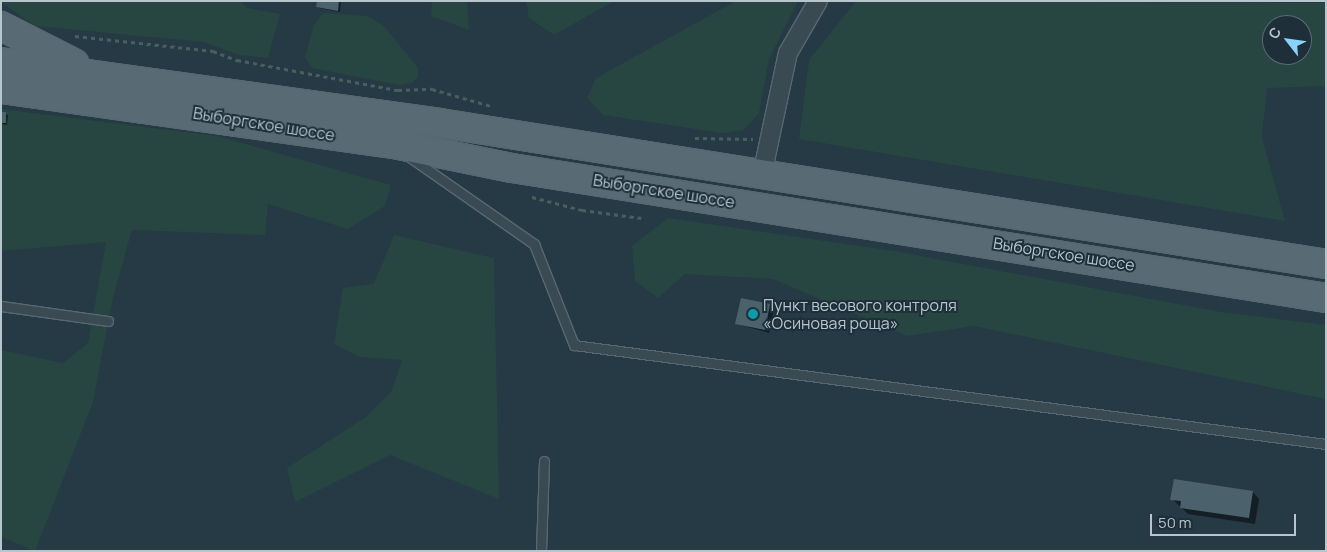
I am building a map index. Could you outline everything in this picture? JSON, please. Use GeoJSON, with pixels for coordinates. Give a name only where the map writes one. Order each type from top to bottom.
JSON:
{"type":"FeatureCollection","features":[{"type":"Feature","properties":{"kind":"main road"},"geometry":{"type":"LineString","coordinates":[[1,26],[93,72]]}},
{"type":"Feature","properties":{"kind":"main road","name":"Выборгское шоссе"},"geometry":{"type":"LineString","coordinates":[[1,62],[93,72],[1322,262]]}},
{"type":"Feature","properties":{"kind":"main road","name":"Выборгское шоссе"},"geometry":{"type":"LineString","coordinates":[[1,89],[394,144],[512,168],[1326,298]]}},
{"type":"Feature","properties":{"kind":"street"},"geometry":{"type":"LineString","coordinates":[[762,175],[788,53],[818,1]]}},
{"type":"Feature","properties":{"kind":"lane"},"geometry":{"type":"LineString","coordinates":[[394,144],[534,244],[574,345],[1326,444]]}},
{"type":"Feature","properties":{"kind":"lane"},"geometry":{"type":"LineString","coordinates":[[1,306],[108,321]]}},
{"type":"Feature","properties":{"kind":"lane"},"geometry":{"type":"LineString","coordinates":[[541,551],[544,461]]}},
{"type":"Feature","properties":{"kind":"path"},"geometry":{"type":"LineString","coordinates":[[67,35],[213,51],[237,60],[398,90],[432,88],[496,108]]}},
{"type":"Feature","properties":{"kind":"path"},"geometry":{"type":"LineString","coordinates":[[525,195],[582,210],[641,218]]}},
{"type":"Feature","properties":{"kind":"green space"},"geometry":{"type":"Polygon","coordinates":[[[241,1],[247,8],[280,14],[268,58],[239,55],[204,42],[35,26],[1,2],[241,1]]]}},
{"type":"Feature","properties":{"kind":"green space"},"geometry":{"type":"Polygon","coordinates":[[[432,1],[467,1],[469,30],[431,16],[432,1]]]}},
{"type":"Feature","properties":{"kind":"green space"},"geometry":{"type":"Polygon","coordinates":[[[526,1],[614,1],[554,35],[529,18],[526,1]]]}},
{"type":"Feature","properties":{"kind":"green space"},"geometry":{"type":"Polygon","coordinates":[[[736,1],[798,1],[769,59],[759,113],[744,130],[722,133],[603,115],[587,98],[596,78],[736,1]]]}},
{"type":"Feature","properties":{"kind":"green space"},"geometry":{"type":"Polygon","coordinates":[[[856,1],[1326,3],[1326,86],[1267,88],[1262,138],[1285,221],[799,139],[809,60],[856,1]]]}},
{"type":"Feature","properties":{"kind":"green space"},"geometry":{"type":"Polygon","coordinates":[[[323,13],[368,16],[384,26],[418,68],[418,77],[412,83],[399,85],[312,68],[305,57],[314,25],[323,13]]]}},
{"type":"Feature","properties":{"kind":"green space"},"geometry":{"type":"Polygon","coordinates":[[[1,109],[217,136],[391,185],[385,206],[348,229],[268,204],[265,235],[132,230],[113,297],[93,402],[35,551],[1,537],[1,350],[63,363],[88,343],[106,242],[1,251],[1,109]]]}},
{"type":"Feature","properties":{"kind":"green space"},"geometry":{"type":"Polygon","coordinates":[[[668,218],[894,251],[1221,312],[1326,325],[1326,399],[974,326],[907,336],[773,279],[685,274],[658,298],[635,281],[632,246],[668,218]]]}},
{"type":"Feature","properties":{"kind":"green space"},"geometry":{"type":"Polygon","coordinates":[[[394,235],[494,258],[499,499],[390,455],[295,502],[287,468],[366,417],[391,392],[402,360],[360,357],[334,344],[343,288],[374,284],[394,235]]]}},
{"type":"Feature","properties":{"kind":"building"},"geometry":{"type":"Polygon","coordinates":[[[317,1],[339,1],[338,11],[316,7],[317,1]]]}},
{"type":"Feature","properties":{"kind":"building"},"geometry":{"type":"Polygon","coordinates":[[[1,112],[6,112],[6,123],[1,123],[1,112]]]}},
{"type":"Feature","properties":{"kind":"building","name":"Пункт весового контроля «Осиновая роща»"},"geometry":{"type":"Polygon","coordinates":[[[741,298],[770,304],[765,330],[735,324],[741,298]]]}},
{"type":"Feature","properties":{"kind":"building"},"geometry":{"type":"Polygon","coordinates":[[[1174,479],[1253,491],[1249,518],[1180,508],[1181,501],[1170,500],[1174,479]]]}},
{"type":"Feature","properties":{"kind":"place","name":"Пункт весового контроля «Осиновая роща»"},"geometry":{"type":"Point","coordinates":[753,314]}}]}
